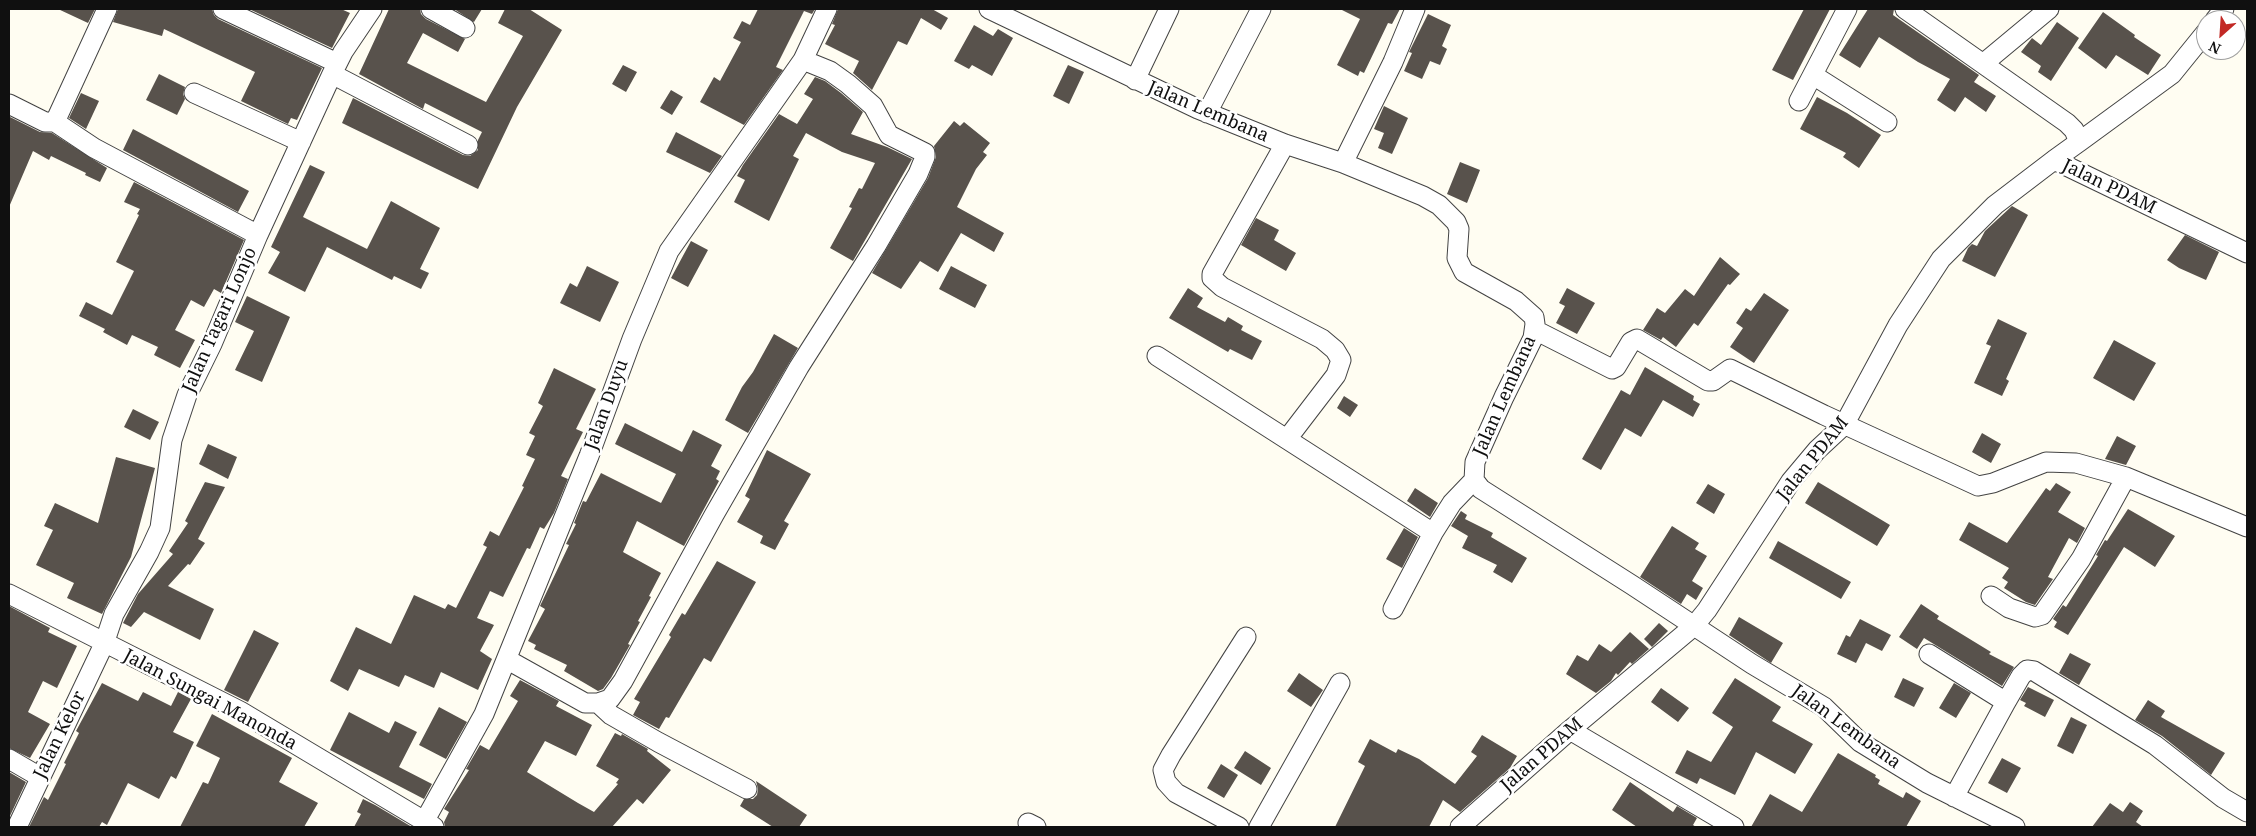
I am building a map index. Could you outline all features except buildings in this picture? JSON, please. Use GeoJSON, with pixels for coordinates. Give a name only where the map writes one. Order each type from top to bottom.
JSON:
{"type":"FeatureCollection","features":[{"type":"Feature","properties":{"kind":"street"},"geometry":{"type":"LineString","coordinates":[[55,122],[107,9]]}},
{"type":"Feature","properties":{"kind":"street"},"geometry":{"type":"LineString","coordinates":[[223,9],[468,145]]}},
{"type":"Feature","properties":{"kind":"street","name":"Jalan Tagari Lonjo"},"geometry":{"type":"LineString","coordinates":[[104,644],[114,614],[149,552],[160,528],[166,471],[176,422],[258,235],[334,69],[372,9]]}},
{"type":"Feature","properties":{"kind":"street"},"geometry":{"type":"LineString","coordinates":[[431,9],[465,28]]}},
{"type":"Feature","properties":{"kind":"street","name":"Jalan Duyu"},"geometry":{"type":"LineString","coordinates":[[429,825],[474,735],[508,660],[632,339],[669,251],[803,60],[827,9]]}},
{"type":"Feature","properties":{"kind":"street","name":"Jalan Lembana"},"geometry":{"type":"LineString","coordinates":[[989,9],[1207,113],[1285,144],[1344,163],[1423,196],[1446,210],[1459,229],[1457,258],[1464,272],[1516,301],[1534,317],[1535,330],[1475,462],[1474,480],[1485,493],[1824,707],[1860,742],[1926,783],[2015,827]]}},
{"type":"Feature","properties":{"kind":"street"},"geometry":{"type":"LineString","coordinates":[[1135,80],[1169,9]]}},
{"type":"Feature","properties":{"kind":"street"},"geometry":{"type":"LineString","coordinates":[[1207,113],[1261,9]]}},
{"type":"Feature","properties":{"kind":"street"},"geometry":{"type":"LineString","coordinates":[[1344,163],[1393,62],[1415,9]]}},
{"type":"Feature","properties":{"kind":"street"},"geometry":{"type":"LineString","coordinates":[[1799,101],[1847,9]]}},
{"type":"Feature","properties":{"kind":"street"},"geometry":{"type":"LineString","coordinates":[[1905,9],[1984,62],[2062,118],[2074,130],[2079,142]]}},
{"type":"Feature","properties":{"kind":"street"},"geometry":{"type":"LineString","coordinates":[[1984,62],[2049,9]]}},
{"type":"Feature","properties":{"kind":"street"},"geometry":{"type":"LineString","coordinates":[[2054,160],[2172,74],[2196,44]]}},
{"type":"Feature","properties":{"kind":"street"},"geometry":{"type":"LineString","coordinates":[[508,660],[584,703],[598,703],[610,699],[624,681],[729,488],[814,342],[876,246],[918,174],[926,157],[922,151],[890,135],[873,106],[848,84],[830,71],[803,60]]}},
{"type":"Feature","properties":{"kind":"street"},"geometry":{"type":"LineString","coordinates":[[1813,75],[1887,122]]}},
{"type":"Feature","properties":{"kind":"street"},"geometry":{"type":"LineString","coordinates":[[194,93],[301,142]]}},
{"type":"Feature","properties":{"kind":"street"},"geometry":{"type":"LineString","coordinates":[[9,104],[45,122],[55,122],[94,148],[258,235]]}},
{"type":"Feature","properties":{"kind":"street"},"geometry":{"type":"LineString","coordinates":[[1285,144],[1212,274],[1214,281],[1222,287],[1322,339],[1335,350],[1340,360],[1336,376],[1287,439]]}},
{"type":"Feature","properties":{"kind":"street","name":"Jalan PDAM"},"geometry":{"type":"LineString","coordinates":[[1460,827],[1570,730],[1694,626],[1707,610],[1791,481],[1817,450],[1941,259],[1995,205],[2054,160],[2247,253]]}},
{"type":"Feature","properties":{"kind":"street"},"geometry":{"type":"LineString","coordinates":[[1535,330],[1612,369],[1616,367],[1631,342],[1637,339],[1708,381],[1713,381],[1728,368],[1835,421],[1978,486],[1993,484],[2032,467],[2056,461],[2076,463],[2126,477],[2247,527]]}},
{"type":"Feature","properties":{"kind":"street"},"geometry":{"type":"LineString","coordinates":[[1157,356],[1433,533]]}},
{"type":"Feature","properties":{"kind":"street"},"geometry":{"type":"LineString","coordinates":[[1991,596],[2009,608],[2035,617],[2042,615],[2081,559],[2126,477]]}},
{"type":"Feature","properties":{"kind":"street"},"geometry":{"type":"LineString","coordinates":[[1393,609],[1433,533],[1452,503],[1474,480]]}},
{"type":"Feature","properties":{"kind":"street","name":"Jalan Sungai Manonda"},"geometry":{"type":"LineString","coordinates":[[9,594],[104,644],[240,711],[429,825]]}},
{"type":"Feature","properties":{"kind":"street"},"geometry":{"type":"LineString","coordinates":[[1239,827],[1176,793],[1166,782],[1163,770],[1246,637]]}},
{"type":"Feature","properties":{"kind":"street","name":"Jalan Kelor"},"geometry":{"type":"LineString","coordinates":[[17,827],[104,644]]}},
{"type":"Feature","properties":{"kind":"street"},"geometry":{"type":"LineString","coordinates":[[1929,654],[2006,702]]}},
{"type":"Feature","properties":{"kind":"street"},"geometry":{"type":"LineString","coordinates":[[1954,797],[2025,671],[2034,672],[2156,745],[2223,798],[2247,812]]}},
{"type":"Feature","properties":{"kind":"street"},"geometry":{"type":"LineString","coordinates":[[1259,827],[1340,683]]}},
{"type":"Feature","properties":{"kind":"street"},"geometry":{"type":"LineString","coordinates":[[598,703],[611,715],[747,789]]}},
{"type":"Feature","properties":{"kind":"street"},"geometry":{"type":"LineString","coordinates":[[1570,730],[1734,827]]}},
{"type":"Feature","properties":{"kind":"street"},"geometry":{"type":"LineString","coordinates":[[9,759],[40,777]]}}]}
